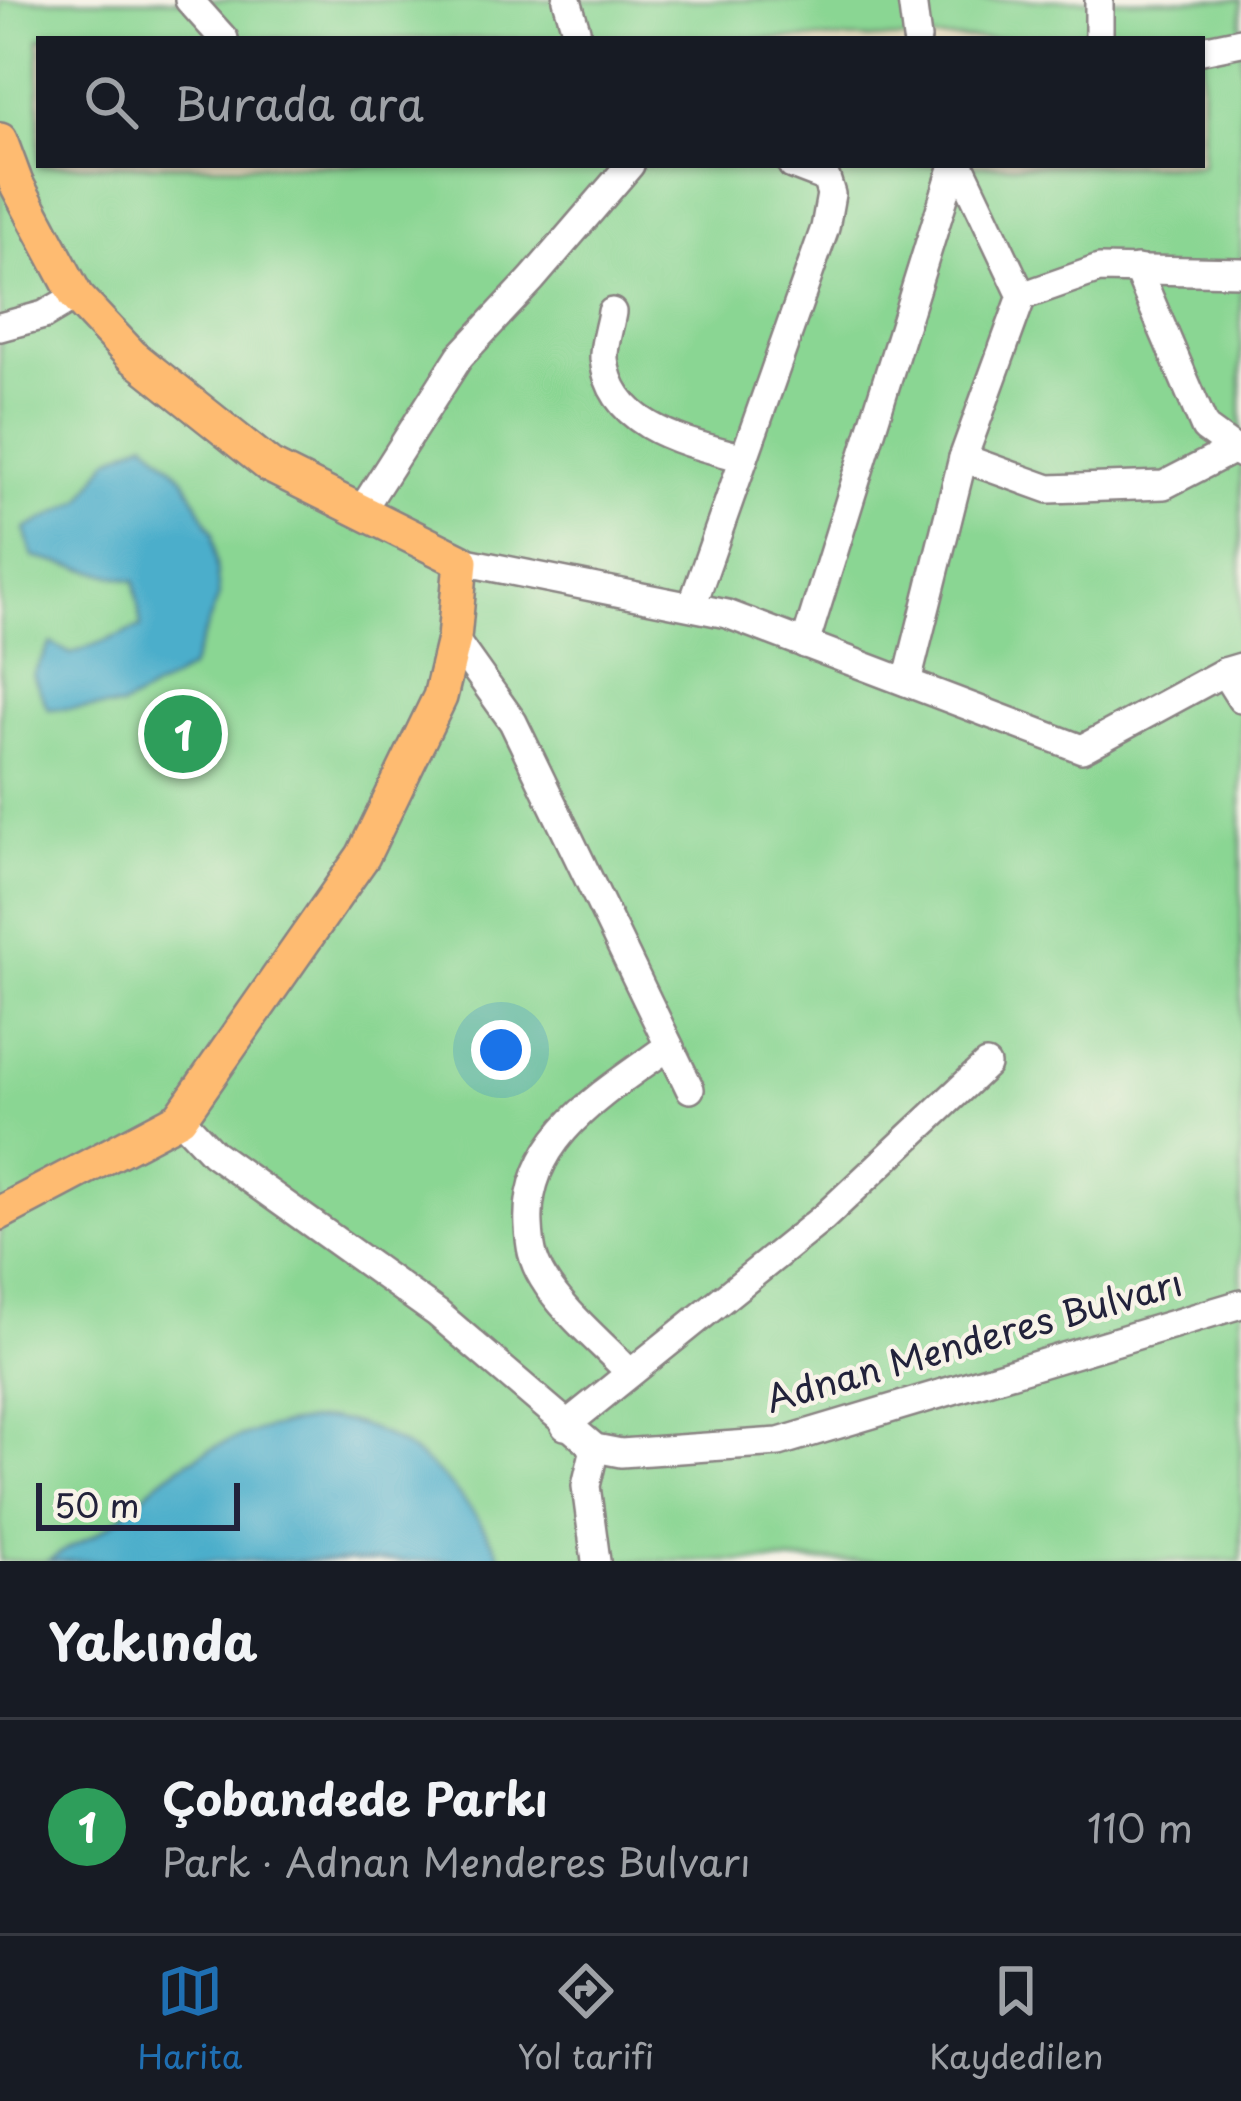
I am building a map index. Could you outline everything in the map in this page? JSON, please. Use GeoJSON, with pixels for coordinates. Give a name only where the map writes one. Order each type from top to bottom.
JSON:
{"type":"FeatureCollection","features":[{"type":"Feature","properties":{"kind":"main road"},"geometry":{"type":"LineString","coordinates":[[0,140],[16,183],[76,296],[132,356],[269,466],[461,561],[454,639],[440,697],[363,856],[180,1118],[0,1214]]}},
{"type":"Feature","properties":{"kind":"street"},"geometry":{"type":"LineString","coordinates":[[192,6],[224,0]]}},
{"type":"Feature","properties":{"kind":"street"},"geometry":{"type":"LineString","coordinates":[[567,0],[577,30],[574,36]]}},
{"type":"Feature","properties":{"kind":"street"},"geometry":{"type":"LineString","coordinates":[[912,0],[916,36]]}},
{"type":"Feature","properties":{"kind":"street"},"geometry":{"type":"LineString","coordinates":[[1099,0],[1099,36]]}},
{"type":"Feature","properties":{"kind":"street"},"geometry":{"type":"LineString","coordinates":[[192,6],[221,36]]}},
{"type":"Feature","properties":{"kind":"street"},"geometry":{"type":"LineString","coordinates":[[1205,49],[1241,42]]}},
{"type":"Feature","properties":{"kind":"street"},"geometry":{"type":"LineString","coordinates":[[360,513],[460,356],[627,168]]}},
{"type":"Feature","properties":{"kind":"street"},"geometry":{"type":"LineString","coordinates":[[692,607],[825,228],[831,194],[826,178],[800,168]]}},
{"type":"Feature","properties":{"kind":"street"},"geometry":{"type":"LineString","coordinates":[[805,644],[867,433],[956,168]]}},
{"type":"Feature","properties":{"kind":"street"},"geometry":{"type":"LineString","coordinates":[[907,682],[963,458],[1022,296],[958,168]]}},
{"type":"Feature","properties":{"kind":"street"},"geometry":{"type":"LineString","coordinates":[[1022,296],[1100,268],[1241,272]]}},
{"type":"Feature","properties":{"kind":"street"},"geometry":{"type":"LineString","coordinates":[[963,458],[1049,489],[1164,485],[1238,452],[1205,428],[1137,269]]}},
{"type":"Feature","properties":{"kind":"street"},"geometry":{"type":"LineString","coordinates":[[0,327],[32,320],[76,296]]}},
{"type":"Feature","properties":{"kind":"street"},"geometry":{"type":"LineString","coordinates":[[612,312],[604,360],[620,399],[637,419],[681,441],[744,458]]}},
{"type":"Feature","properties":{"kind":"street"},"geometry":{"type":"LineString","coordinates":[[461,561],[728,614],[1082,749],[1233,669],[1241,699]]}},
{"type":"Feature","properties":{"kind":"street"},"geometry":{"type":"LineString","coordinates":[[454,639],[513,722],[690,1089]]}},
{"type":"Feature","properties":{"kind":"street"},"geometry":{"type":"LineString","coordinates":[[630,1373],[544,1282],[530,1254],[528,1208],[539,1160],[583,1108],[669,1046]]}},
{"type":"Feature","properties":{"kind":"street"},"geometry":{"type":"LineString","coordinates":[[566,1426],[823,1218],[986,1065]]}},
{"type":"Feature","properties":{"kind":"street"},"geometry":{"type":"LineString","coordinates":[[180,1118],[213,1153],[437,1313],[595,1448],[586,1486],[596,1561]]}},
{"type":"Feature","properties":{"kind":"street","name":"Adnan Menderes Bulvarı"},"geometry":{"type":"LineString","coordinates":[[595,1448],[621,1453],[779,1442],[1241,1304]]}},
{"type":"Feature","properties":{"kind":"green space"},"geometry":{"type":"Polygon","coordinates":[[[0,0],[1241,0],[1241,1561],[0,1561],[0,0]]]}},
{"type":"Feature","properties":{"kind":"water"},"geometry":{"type":"Polygon","coordinates":[[[146,441],[184,478],[213,533],[219,596],[190,669],[122,707],[48,709],[33,675],[51,643],[71,654],[141,627],[135,581],[33,557],[25,529],[82,500],[109,459],[146,441]]]}},
{"type":"Feature","properties":{"kind":"water"},"geometry":{"type":"Polygon","coordinates":[[[332,1419],[385,1436],[433,1469],[473,1513],[503,1561],[48,1561],[112,1524],[160,1481],[219,1445],[263,1429],[332,1419]]]}},
{"type":"Feature","properties":{"kind":"place","name":"Çobandede Parkı"},"geometry":{"type":"Point","coordinates":[183,734]}}]}
